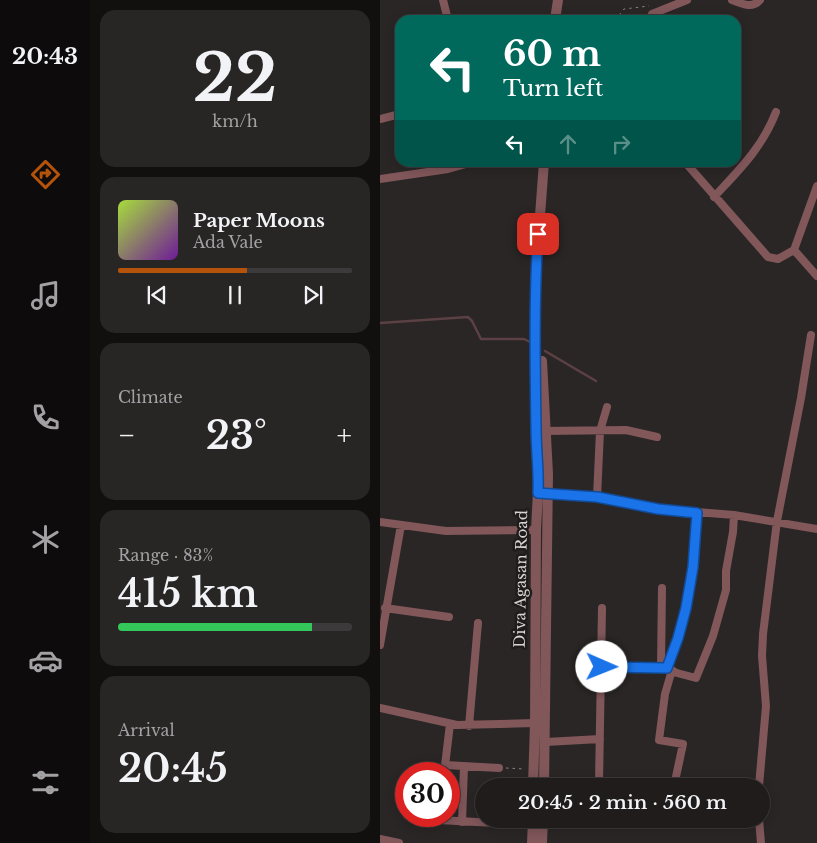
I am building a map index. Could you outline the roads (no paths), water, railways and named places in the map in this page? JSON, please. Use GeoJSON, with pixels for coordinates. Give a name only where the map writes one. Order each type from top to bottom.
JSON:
{"type":"FeatureCollection","features":[{"type":"Feature","properties":{"kind":"street"},"geometry":{"type":"LineString","coordinates":[[443,0],[447,15]]}},
{"type":"Feature","properties":{"kind":"street"},"geometry":{"type":"LineString","coordinates":[[558,0],[558,15]]}},
{"type":"Feature","properties":{"kind":"street"},"geometry":{"type":"LineString","coordinates":[[559,15],[563,0]]}},
{"type":"Feature","properties":{"kind":"street"},"geometry":{"type":"LineString","coordinates":[[652,15],[687,0]]}},
{"type":"Feature","properties":{"kind":"street"},"geometry":{"type":"LineString","coordinates":[[732,0],[752,6],[760,0]]}},
{"type":"Feature","properties":{"kind":"street"},"geometry":{"type":"LineString","coordinates":[[741,166],[760,145],[776,112]]}},
{"type":"Feature","properties":{"kind":"street"},"geometry":{"type":"LineString","coordinates":[[380,119],[395,115]]}},
{"type":"Feature","properties":{"kind":"street"},"geometry":{"type":"LineString","coordinates":[[380,178],[452,167]]}},
{"type":"Feature","properties":{"kind":"street","name":"Diva Agasan Road"},"geometry":{"type":"LineString","coordinates":[[533,778],[536,530],[543,493],[539,472],[541,431],[536,269],[544,167]]}},
{"type":"Feature","properties":{"kind":"street"},"geometry":{"type":"LineString","coordinates":[[549,167],[542,288],[543,371],[541,431],[626,430],[657,436]]}},
{"type":"Feature","properties":{"kind":"street"},"geometry":{"type":"LineString","coordinates":[[688,167],[768,257],[778,258],[794,250],[817,186]]}},
{"type":"Feature","properties":{"kind":"street"},"geometry":{"type":"LineString","coordinates":[[714,197],[741,167]]}},
{"type":"Feature","properties":{"kind":"street"},"geometry":{"type":"LineString","coordinates":[[794,250],[817,276]]}},
{"type":"Feature","properties":{"kind":"street"},"geometry":{"type":"LineString","coordinates":[[760,778],[766,706],[762,656],[763,634],[777,521],[811,335]]}},
{"type":"Feature","properties":{"kind":"street"},"geometry":{"type":"LineString","coordinates":[[597,497],[600,431],[608,407]]}},
{"type":"Feature","properties":{"kind":"street"},"geometry":{"type":"LineString","coordinates":[[544,778],[546,742],[543,493],[597,497],[658,509],[734,514],[817,529]]}},
{"type":"Feature","properties":{"kind":"street"},"geometry":{"type":"LineString","coordinates":[[667,668],[685,612],[693,567],[697,513]]}},
{"type":"Feature","properties":{"kind":"street"},"geometry":{"type":"LineString","coordinates":[[602,667],[667,668],[696,678],[713,636],[726,590],[726,571],[733,532],[734,514]]}},
{"type":"Feature","properties":{"kind":"street"},"geometry":{"type":"LineString","coordinates":[[380,522],[446,531],[536,530]]}},
{"type":"Feature","properties":{"kind":"street"},"geometry":{"type":"LineString","coordinates":[[380,645],[401,526]]}},
{"type":"Feature","properties":{"kind":"street"},"geometry":{"type":"LineString","coordinates":[[662,588],[667,668],[659,740],[683,744],[676,778]]}},
{"type":"Feature","properties":{"kind":"street"},"geometry":{"type":"LineString","coordinates":[[386,608],[449,617]]}},
{"type":"Feature","properties":{"kind":"street"},"geometry":{"type":"LineString","coordinates":[[599,778],[602,608]]}},
{"type":"Feature","properties":{"kind":"street"},"geometry":{"type":"LineString","coordinates":[[469,726],[478,623]]}},
{"type":"Feature","properties":{"kind":"street"},"geometry":{"type":"LineString","coordinates":[[380,708],[450,724],[469,726],[535,723]]}},
{"type":"Feature","properties":{"kind":"street"},"geometry":{"type":"LineString","coordinates":[[445,762],[450,724]]}},
{"type":"Feature","properties":{"kind":"street"},"geometry":{"type":"LineString","coordinates":[[546,742],[600,739]]}},
{"type":"Feature","properties":{"kind":"street"},"geometry":{"type":"LineString","coordinates":[[460,766],[499,768]]}},
{"type":"Feature","properties":{"kind":"street"},"geometry":{"type":"LineString","coordinates":[[464,766],[462,822],[475,822]]}},
{"type":"Feature","properties":{"kind":"street"},"geometry":{"type":"LineString","coordinates":[[532,843],[533,828]]}},
{"type":"Feature","properties":{"kind":"street"},"geometry":{"type":"LineString","coordinates":[[542,843],[543,828]]}},
{"type":"Feature","properties":{"kind":"street"},"geometry":{"type":"LineString","coordinates":[[759,828],[761,843]]}},
{"type":"Feature","properties":{"kind":"street"},"geometry":{"type":"LineString","coordinates":[[380,839],[399,843]]}},
{"type":"Feature","properties":{"kind":"waterway"},"geometry":{"type":"LineString","coordinates":[[380,323],[468,317],[481,339],[524,339],[532,343]]}},
{"type":"Feature","properties":{"kind":"waterway"},"geometry":{"type":"LineString","coordinates":[[545,351],[596,381]]}}]}
